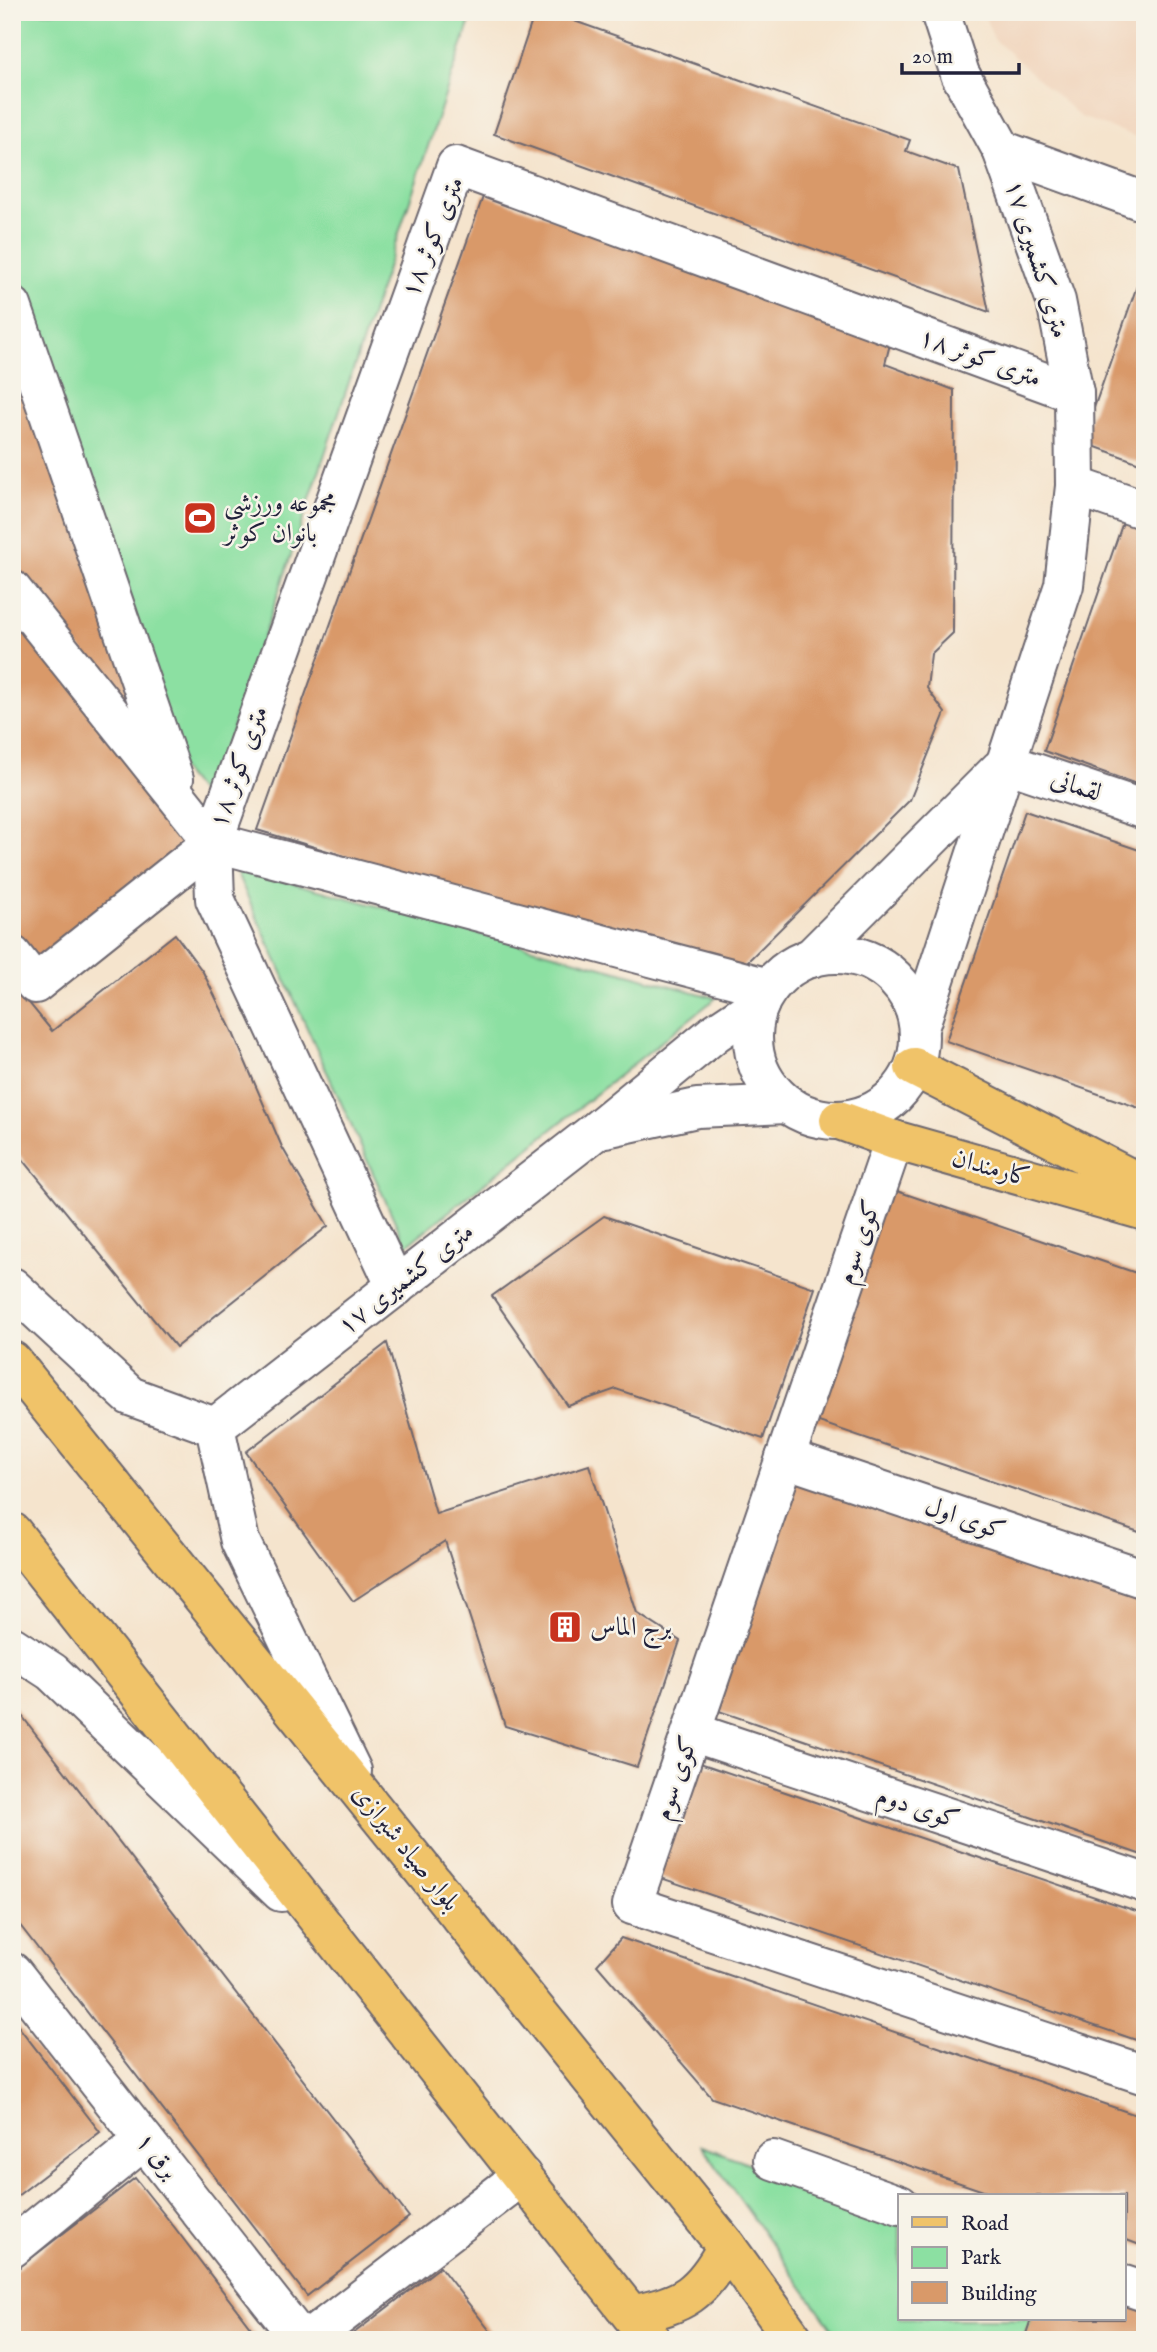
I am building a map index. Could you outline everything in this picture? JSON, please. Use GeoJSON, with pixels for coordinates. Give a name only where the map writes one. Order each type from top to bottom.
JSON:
{"type":"FeatureCollection","features":[{"type":"Feature","properties":{"kind":"main road","name":"کارمندان"},"geometry":{"type":"LineString","coordinates":[[914,1067],[1145,1186]]}},
{"type":"Feature","properties":{"kind":"main road","name":"کارمندان"},"geometry":{"type":"LineString","coordinates":[[839,1120],[894,1140],[1145,1211]]}},
{"type":"Feature","properties":{"kind":"main road","name":"بلوار صیاد شیرازی"},"geometry":{"type":"LineString","coordinates":[[12,1361],[727,2247],[794,2340]]}},
{"type":"Feature","properties":{"kind":"main road"},"geometry":{"type":"LineString","coordinates":[[12,1532],[641,2327],[706,2283],[727,2247]]}},
{"type":"Feature","properties":{"kind":"street","name":"۱۷ متری کشمیری"},"geometry":{"type":"LineString","coordinates":[[919,1028],[1064,586],[1075,486],[1074,393],[1056,301],[1002,150],[960,74],[940,12]]}},
{"type":"Feature","properties":{"kind":"street"},"geometry":{"type":"LineString","coordinates":[[1002,150],[1145,202]]}},
{"type":"Feature","properties":{"kind":"street","name":"۱۸ متری کوثر"},"geometry":{"type":"LineString","coordinates":[[213,842],[456,166],[1074,393]]}},
{"type":"Feature","properties":{"kind":"street"},"geometry":{"type":"LineString","coordinates":[[12,306],[183,804]]}},
{"type":"Feature","properties":{"kind":"street"},"geometry":{"type":"LineString","coordinates":[[1075,486],[1145,510]]}},
{"type":"Feature","properties":{"kind":"street"},"geometry":{"type":"LineString","coordinates":[[12,590],[213,842],[765,996]]}},
{"type":"Feature","properties":{"kind":"street"},"geometry":{"type":"LineString","coordinates":[[811,958],[1006,762]]}},
{"type":"Feature","properties":{"kind":"street","name":"لقمانی"},"geometry":{"type":"LineString","coordinates":[[1006,762],[1145,810]]}},
{"type":"Feature","properties":{"kind":"street"},"geometry":{"type":"LineString","coordinates":[[12,955],[35,984],[213,842]]}},
{"type":"Feature","properties":{"kind":"street"},"geometry":{"type":"LineString","coordinates":[[213,842],[215,900],[396,1287]]}},
{"type":"Feature","properties":{"kind":"street"},"geometry":{"type":"LineString","coordinates":[[840,955],[869,961],[894,977],[911,1000],[919,1028],[914,1067],[903,1088],[885,1105],[863,1116],[839,1120],[812,1116],[787,1104],[768,1084],[756,1058],[753,1030],[765,996],[795,965],[811,958],[840,955]]}},
{"type":"Feature","properties":{"kind":"street","name":"۱۷ متری کشمیری"},"geometry":{"type":"LineString","coordinates":[[215,1427],[765,996]]}},
{"type":"Feature","properties":{"kind":"street"},"geometry":{"type":"LineString","coordinates":[[597,1130],[697,1108],[787,1104]]}},
{"type":"Feature","properties":{"kind":"street","name":"کوی سوم"},"geometry":{"type":"LineString","coordinates":[[894,1140],[632,1905],[1145,2075]]}},
{"type":"Feature","properties":{"kind":"street"},"geometry":{"type":"LineString","coordinates":[[12,1287],[130,1396],[215,1427],[240,1541],[366,1798]]}},
{"type":"Feature","properties":{"kind":"street","name":"کوی اول"},"geometry":{"type":"LineString","coordinates":[[785,1458],[1145,1579]]}},
{"type":"Feature","properties":{"kind":"street"},"geometry":{"type":"LineString","coordinates":[[12,1646],[52,1672],[349,1958]]}},
{"type":"Feature","properties":{"kind":"street","name":"کوی دوم"},"geometry":{"type":"LineString","coordinates":[[692,1732],[1145,1883]]}},
{"type":"Feature","properties":{"kind":"street","name":"برق ۱"},"geometry":{"type":"LineString","coordinates":[[12,1972],[301,2340]]}},
{"type":"Feature","properties":{"kind":"street"},"geometry":{"type":"LineString","coordinates":[[12,2248],[144,2140]]}},
{"type":"Feature","properties":{"kind":"street"},"geometry":{"type":"LineString","coordinates":[[773,2160],[898,2204]]}},
{"type":"Feature","properties":{"kind":"street"},"geometry":{"type":"LineString","coordinates":[[308,2340],[522,2176]]}},
{"type":"Feature","properties":{"kind":"street"},"geometry":{"type":"LineString","coordinates":[[1126,2286],[1145,2292]]}},
{"type":"Feature","properties":{"kind":"shaded area"},"geometry":{"type":"Polygon","coordinates":[[[983,12],[1145,12],[1145,140],[1081,117],[994,39],[983,12]]]}},
{"type":"Feature","properties":{"kind":"green space","name":"مجموعه ورزشی بانوان کوثر"},"geometry":{"type":"Polygon","coordinates":[[[12,12],[473,12],[208,803],[178,765],[12,270],[12,12]]]}},
{"type":"Feature","properties":{"kind":"green space"},"geometry":{"type":"Polygon","coordinates":[[[234,867],[716,998],[406,1246],[234,867]]]}},
{"type":"Feature","properties":{"kind":"green space"},"geometry":{"type":"Polygon","coordinates":[[[702,2146],[898,2218],[898,2320],[1031,2320],[1024,2340],[840,2340],[702,2146]]]}},
{"type":"Feature","properties":{"kind":"building"},"geometry":{"type":"Polygon","coordinates":[[[535,12],[549,12],[910,140],[906,151],[959,170],[989,312],[494,134],[535,12]]]}},
{"type":"Feature","properties":{"kind":"building"},"geometry":{"type":"Polygon","coordinates":[[[484,194],[891,340],[885,364],[954,390],[953,633],[931,654],[927,688],[945,713],[910,800],[737,972],[257,830],[484,194]]]}},
{"type":"Feature","properties":{"kind":"building"},"geometry":{"type":"Polygon","coordinates":[[[1145,266],[1145,465],[1082,442],[1145,266]]]}},
{"type":"Feature","properties":{"kind":"building"},"geometry":{"type":"Polygon","coordinates":[[[12,352],[152,734],[12,566],[12,352]]]}},
{"type":"Feature","properties":{"kind":"building"},"geometry":{"type":"Polygon","coordinates":[[[1123,522],[1145,530],[1145,787],[1044,751],[1123,522]]]}},
{"type":"Feature","properties":{"kind":"building"},"geometry":{"type":"Polygon","coordinates":[[[12,613],[194,837],[35,963],[12,935],[12,613]]]}},
{"type":"Feature","properties":{"kind":"building"},"geometry":{"type":"Polygon","coordinates":[[[1025,811],[1145,852],[1145,1110],[946,1041],[1025,811]]]}},
{"type":"Feature","properties":{"kind":"building"},"geometry":{"type":"Polygon","coordinates":[[[175,934],[203,972],[233,1033],[282,1147],[328,1226],[176,1347],[12,1146],[12,982],[52,1031],[175,934]]]}},
{"type":"Feature","properties":{"kind":"building"},"geometry":{"type":"Polygon","coordinates":[[[888,1188],[1145,1276],[1145,1534],[810,1419],[888,1188]]]}},
{"type":"Feature","properties":{"kind":"building"},"geometry":{"type":"Polygon","coordinates":[[[604,1216],[815,1288],[763,1439],[616,1389],[568,1406],[492,1296],[604,1216]]]}},
{"type":"Feature","properties":{"kind":"building","name":"برج الماس"},"geometry":{"type":"Polygon","coordinates":[[[387,1343],[436,1514],[589,1465],[637,1613],[680,1641],[637,1767],[505,1726],[445,1541],[353,1601],[246,1452],[387,1343]]]}},
{"type":"Feature","properties":{"kind":"building"},"geometry":{"type":"Polygon","coordinates":[[[792,1478],[1145,1599],[1145,1856],[713,1709],[792,1478]]]}},
{"type":"Feature","properties":{"kind":"building"},"geometry":{"type":"Polygon","coordinates":[[[12,1703],[409,2217],[307,2296],[12,1915],[12,1703]]]}},
{"type":"Feature","properties":{"kind":"building"},"geometry":{"type":"Polygon","coordinates":[[[694,1761],[1145,1914],[1145,2043],[655,1876],[694,1761]]]}},
{"type":"Feature","properties":{"kind":"building"},"geometry":{"type":"Polygon","coordinates":[[[621,1938],[1145,2118],[1145,2247],[1126,2240],[1126,2194],[992,2194],[712,2098],[597,1965],[621,1938]]]}},
{"type":"Feature","properties":{"kind":"building"},"geometry":{"type":"Polygon","coordinates":[[[12,2018],[100,2132],[12,2200],[12,2018]]]}},
{"type":"Feature","properties":{"kind":"building"},"geometry":{"type":"Polygon","coordinates":[[[135,2178],[260,2340],[12,2340],[12,2273],[135,2178]]]}},
{"type":"Feature","properties":{"kind":"building"},"geometry":{"type":"Polygon","coordinates":[[[440,2267],[497,2340],[345,2340],[440,2267]]]}},
{"type":"Feature","properties":{"kind":"building"},"geometry":{"type":"Polygon","coordinates":[[[1126,2302],[1145,2308],[1145,2340],[1024,2340],[1031,2320],[1126,2320],[1126,2302]]]}},
{"type":"Feature","properties":{"kind":"place","name":"مجموعه ورزشی بانوان کوثر"},"geometry":{"type":"Point","coordinates":[200,518]}},
{"type":"Feature","properties":{"kind":"place","name":"برج الماس"},"geometry":{"type":"Point","coordinates":[565,1627]}}]}
